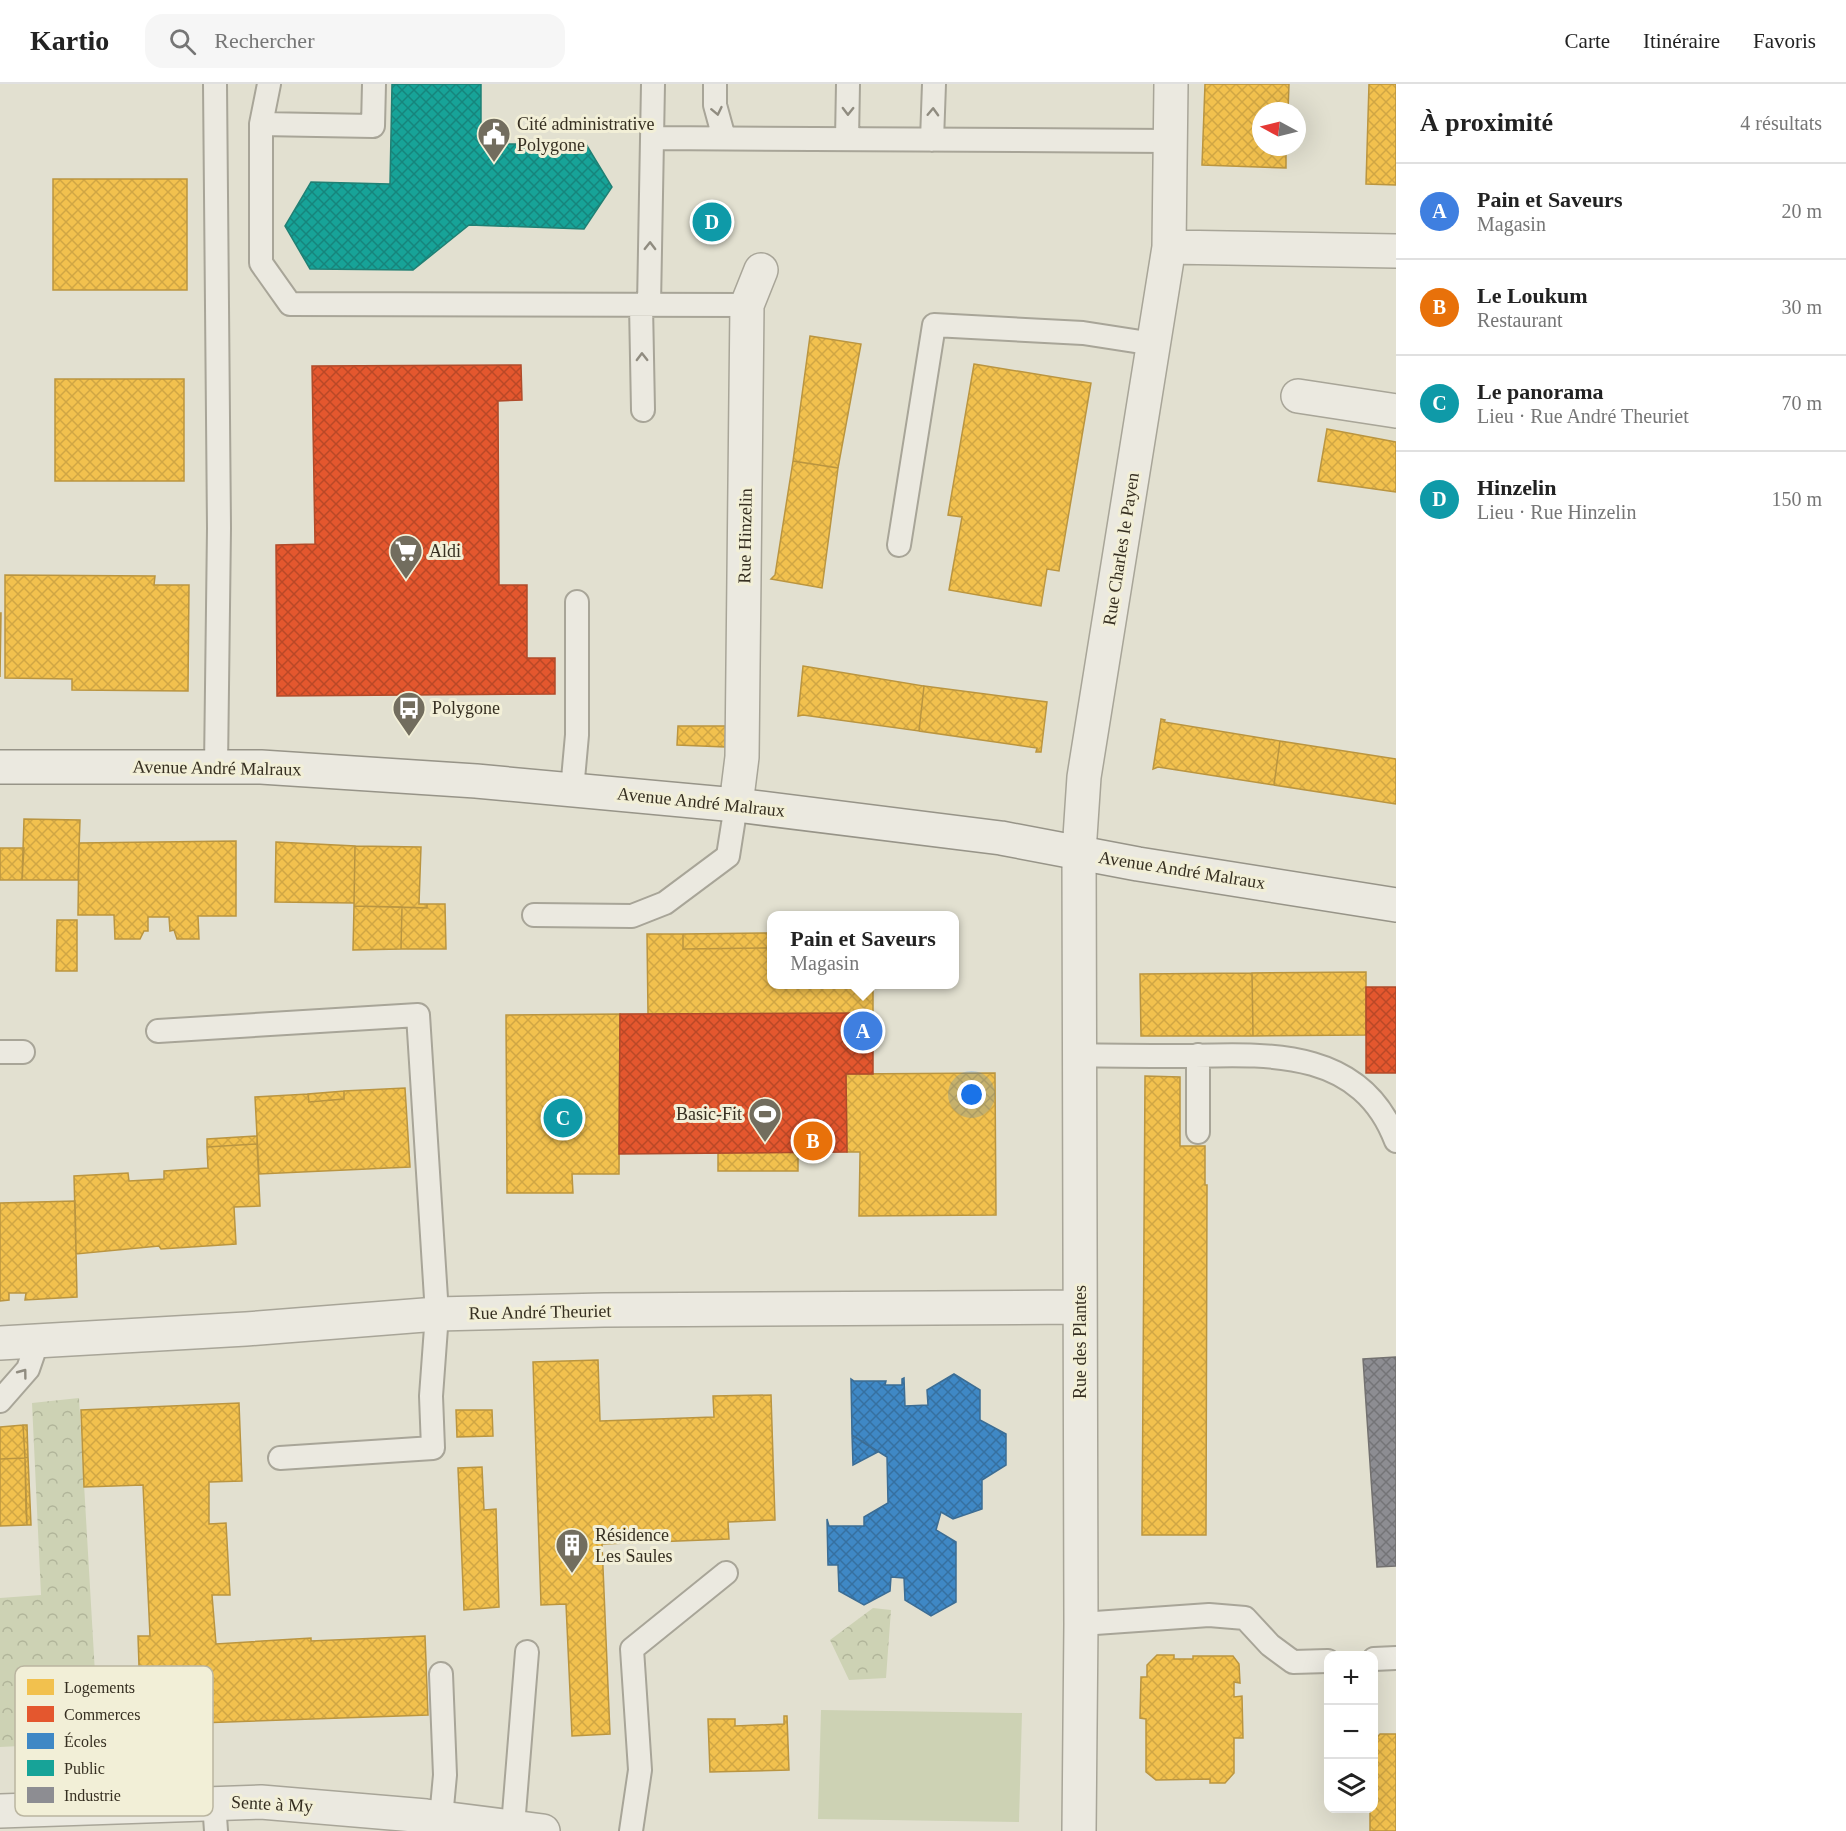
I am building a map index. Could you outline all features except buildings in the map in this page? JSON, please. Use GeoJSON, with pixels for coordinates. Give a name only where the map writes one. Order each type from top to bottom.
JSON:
{"type":"FeatureCollection","features":[{"type":"Feature","properties":{"kind":"street","name":"Rue Charles le Payen"},"geometry":{"type":"LineString","coordinates":[[1079,852],[1084,777],[1169,247],[1171,84]]}},
{"type":"Feature","properties":{"kind":"street"},"geometry":{"type":"LineString","coordinates":[[1169,247],[1396,251]]}},
{"type":"Feature","properties":{"kind":"street","name":"Rue Hinzelin"},"geometry":{"type":"LineString","coordinates":[[736,805],[742,757],[747,305],[761,270]]}},
{"type":"Feature","properties":{"kind":"street"},"geometry":{"type":"LineString","coordinates":[[1298,396],[1396,411]]}},
{"type":"Feature","properties":{"kind":"street","name":"Avenue André Malraux"},"geometry":{"type":"LineString","coordinates":[[0,767],[216,767],[332,771],[736,805],[1001,838],[1396,905]]}},
{"type":"Feature","properties":{"kind":"street","name":"Rue des Plantes"},"geometry":{"type":"LineString","coordinates":[[1079,852],[1081,1624],[1079,1831]]}},
{"type":"Feature","properties":{"kind":"street","name":"Rue André Theuriet"},"geometry":{"type":"LineString","coordinates":[[0,1342],[437,1314],[604,1310],[1080,1308]]}},
{"type":"Feature","properties":{"kind":"street","name":"Sente à My"},"geometry":{"type":"LineString","coordinates":[[179,1816],[215,1817],[261,1802],[431,1822],[528,1829]]}},
{"type":"Feature","properties":{"kind":"street","name":"Sente à My"},"geometry":{"type":"LineString","coordinates":[[0,1811],[15,1811]]}},
{"type":"Feature","properties":{"kind":"lane"},"geometry":{"type":"LineString","coordinates":[[214,84],[219,481],[216,767]]}},
{"type":"Feature","properties":{"kind":"lane"},"geometry":{"type":"LineString","coordinates":[[269,84],[261,124],[261,262],[290,304],[747,305]]}},
{"type":"Feature","properties":{"kind":"lane"},"geometry":{"type":"LineString","coordinates":[[261,124],[373,126],[374,84]]}},
{"type":"Feature","properties":{"kind":"lane"},"geometry":{"type":"LineString","coordinates":[[643,410],[653,84]]}},
{"type":"Feature","properties":{"kind":"lane"},"geometry":{"type":"LineString","coordinates":[[715,84],[715,105],[724,138]]}},
{"type":"Feature","properties":{"kind":"lane"},"geometry":{"type":"LineString","coordinates":[[848,84],[848,139]]}},
{"type":"Feature","properties":{"kind":"lane"},"geometry":{"type":"LineString","coordinates":[[932,140],[934,84]]}},
{"type":"Feature","properties":{"kind":"lane"},"geometry":{"type":"LineString","coordinates":[[653,138],[1169,141]]}},
{"type":"Feature","properties":{"kind":"lane"},"geometry":{"type":"LineString","coordinates":[[899,544],[934,325],[1083,333],[1154,344]]}},
{"type":"Feature","properties":{"kind":"lane"},"geometry":{"type":"LineString","coordinates":[[572,790],[577,735],[577,602]]}},
{"type":"Feature","properties":{"kind":"lane"},"geometry":{"type":"LineString","coordinates":[[534,915],[632,916],[665,903],[728,856],[736,805]]}},
{"type":"Feature","properties":{"kind":"lane"},"geometry":{"type":"LineString","coordinates":[[158,1031],[418,1015],[437,1314],[431,1396],[433,1448],[280,1458]]}},
{"type":"Feature","properties":{"kind":"lane"},"geometry":{"type":"LineString","coordinates":[[0,1052],[23,1052]]}},
{"type":"Feature","properties":{"kind":"lane"},"geometry":{"type":"LineString","coordinates":[[1079,1055],[1281,1056],[1320,1064],[1357,1084],[1388,1118],[1396,1141]]}},
{"type":"Feature","properties":{"kind":"lane"},"geometry":{"type":"LineString","coordinates":[[1198,1055],[1198,1132]]}},
{"type":"Feature","properties":{"kind":"lane"},"geometry":{"type":"LineString","coordinates":[[0,1401],[28,1369],[38,1340]]}},
{"type":"Feature","properties":{"kind":"lane"},"geometry":{"type":"LineString","coordinates":[[631,1831],[640,1770],[632,1648],[726,1573]]}},
{"type":"Feature","properties":{"kind":"lane"},"geometry":{"type":"LineString","coordinates":[[1081,1624],[1209,1615],[1245,1618],[1270,1645],[1293,1662],[1324,1661]]}},
{"type":"Feature","properties":{"kind":"lane"},"geometry":{"type":"LineString","coordinates":[[527,1652],[528,1829]]}},
{"type":"Feature","properties":{"kind":"lane"},"geometry":{"type":"LineString","coordinates":[[1378,1659],[1396,1658]]}},
{"type":"Feature","properties":{"kind":"lane"},"geometry":{"type":"LineString","coordinates":[[431,1822],[445,1775],[441,1674]]}},
{"type":"Feature","properties":{"kind":"green space"},"geometry":{"type":"Polygon","coordinates":[[[79,1398],[95,1666],[15,1666],[15,1746],[0,1747],[0,1598],[41,1595],[32,1403],[79,1398]]]}},
{"type":"Feature","properties":{"kind":"green space"},"geometry":{"type":"Polygon","coordinates":[[[873,1608],[891,1610],[886,1678],[849,1680],[830,1640],[873,1608]]]}},
{"type":"Feature","properties":{"kind":"green space"},"geometry":{"type":"Polygon","coordinates":[[[821,1710],[1022,1713],[1019,1822],[818,1819],[821,1710]]]}},
{"type":"Feature","properties":{"kind":"place","name":"Cité administrative Polygone"},"geometry":{"type":"Point","coordinates":[494,163]}},
{"type":"Feature","properties":{"kind":"place","name":"Hinzelin"},"geometry":{"type":"Point","coordinates":[712,222]}},
{"type":"Feature","properties":{"kind":"place","name":"Aldi"},"geometry":{"type":"Point","coordinates":[406,580]}},
{"type":"Feature","properties":{"kind":"place","name":"Polygone"},"geometry":{"type":"Point","coordinates":[409,737]}},
{"type":"Feature","properties":{"kind":"place","name":"Pain et Saveurs"},"geometry":{"type":"Point","coordinates":[863,1031]}},
{"type":"Feature","properties":{"kind":"place","name":"Le panorama"},"geometry":{"type":"Point","coordinates":[563,1118]}},
{"type":"Feature","properties":{"kind":"place","name":"Le Loukum"},"geometry":{"type":"Point","coordinates":[813,1141]}},
{"type":"Feature","properties":{"kind":"place","name":"Basic-Fit"},"geometry":{"type":"Point","coordinates":[765,1143]}},
{"type":"Feature","properties":{"kind":"place","name":"Résidence Les Saules"},"geometry":{"type":"Point","coordinates":[572,1574]}}]}
